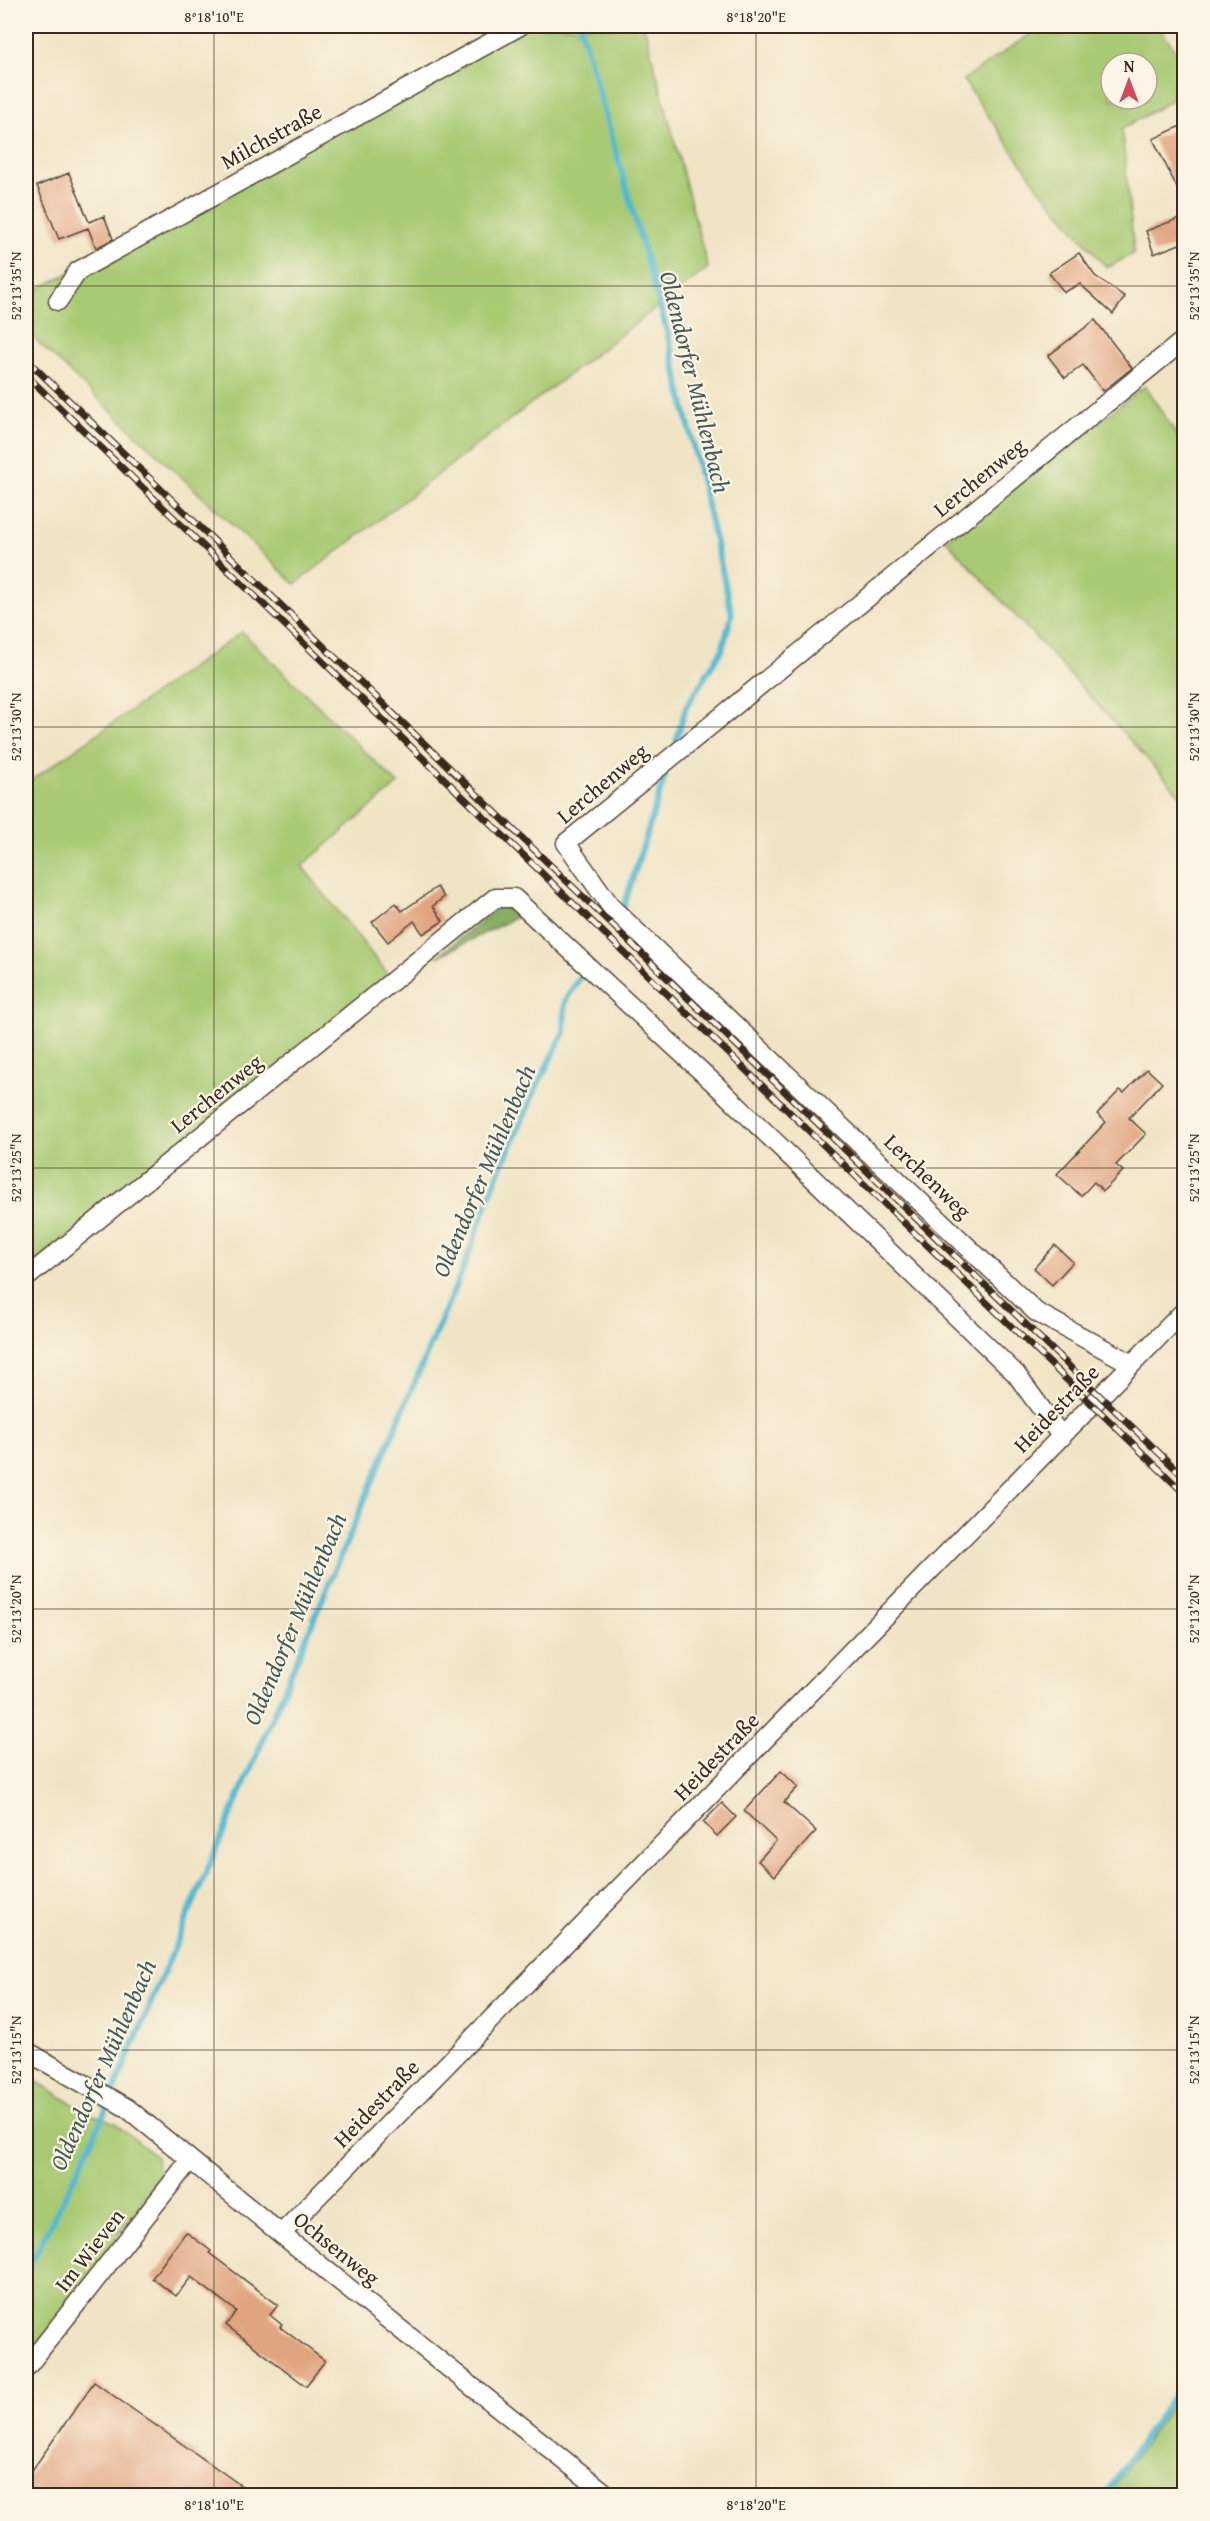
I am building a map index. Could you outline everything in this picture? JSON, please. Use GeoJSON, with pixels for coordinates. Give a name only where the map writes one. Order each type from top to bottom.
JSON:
{"type":"FeatureCollection","features":[{"type":"Feature","properties":{"kind":"street","name":"Milchstraße"},"geometry":{"type":"LineString","coordinates":[[58,301],[78,271],[520,26]]}},
{"type":"Feature","properties":{"kind":"street","name":"Lerchenweg"},"geometry":{"type":"LineString","coordinates":[[1132,1364],[1036,1312],[612,908],[566,843],[1185,340]]}},
{"type":"Feature","properties":{"kind":"street","name":"Lerchenweg"},"geometry":{"type":"LineString","coordinates":[[26,1278],[495,898],[514,898],[734,1102],[1016,1374],[1062,1437]]}},
{"type":"Feature","properties":{"kind":"street","name":"Heidestraße"},"geometry":{"type":"LineString","coordinates":[[281,2234],[1185,1311]]}},
{"type":"Feature","properties":{"kind":"street","name":"Ochsenweg"},"geometry":{"type":"LineString","coordinates":[[26,2051],[127,2108],[609,2496]]}},
{"type":"Feature","properties":{"kind":"street","name":"Im Wieven"},"geometry":{"type":"LineString","coordinates":[[26,2368],[190,2160]]}},
{"type":"Feature","properties":{"kind":"green space"},"geometry":{"type":"Polygon","coordinates":[[[520,26],[644,26],[708,268],[295,584],[26,331],[26,295],[134,240],[520,26]]]}},
{"type":"Feature","properties":{"kind":"green space"},"geometry":{"type":"Polygon","coordinates":[[[1042,26],[1159,26],[1184,64],[1184,93],[1159,108],[1159,51],[1099,51],[1099,111],[1153,111],[1122,129],[1134,253],[1107,268],[1039,188],[963,80],[1042,26]]]}},
{"type":"Feature","properties":{"kind":"green space"},"geometry":{"type":"Polygon","coordinates":[[[1145,386],[1184,446],[1184,799],[946,540],[1145,386]]]}},
{"type":"Feature","properties":{"kind":"green space"},"geometry":{"type":"Polygon","coordinates":[[[242,632],[398,784],[302,866],[390,977],[26,1269],[26,784],[242,632]]]}},
{"type":"Feature","properties":{"kind":"green space"},"geometry":{"type":"Polygon","coordinates":[[[512,906],[523,914],[437,957],[498,907],[512,906]]]}},
{"type":"Feature","properties":{"kind":"green space"},"geometry":{"type":"Polygon","coordinates":[[[26,2075],[83,2110],[115,2123],[156,2157],[160,2177],[26,2363],[26,2075]]]}},
{"type":"Feature","properties":{"kind":"green space"},"geometry":{"type":"Polygon","coordinates":[[[1184,2388],[1184,2495],[1171,2493],[1168,2496],[1108,2495],[1184,2388]]]}},
{"type":"Feature","properties":{"kind":"building"},"geometry":{"type":"Polygon","coordinates":[[[1185,124],[1185,204],[1153,139],[1185,124]]]}},
{"type":"Feature","properties":{"kind":"building"},"geometry":{"type":"Polygon","coordinates":[[[69,173],[89,222],[104,216],[113,239],[96,248],[88,228],[59,239],[37,186],[69,173]]]}},
{"type":"Feature","properties":{"kind":"building"},"geometry":{"type":"Polygon","coordinates":[[[1185,216],[1185,242],[1154,254],[1146,231],[1185,216]]]}},
{"type":"Feature","properties":{"kind":"building"},"geometry":{"type":"Polygon","coordinates":[[[1079,253],[1095,276],[1125,297],[1113,314],[1080,284],[1064,292],[1049,273],[1079,253]]]}},
{"type":"Feature","properties":{"kind":"building"},"geometry":{"type":"Polygon","coordinates":[[[1095,320],[1132,368],[1103,391],[1083,365],[1065,378],[1048,356],[1095,320]]]}},
{"type":"Feature","properties":{"kind":"building"},"geometry":{"type":"Polygon","coordinates":[[[437,887],[444,897],[433,906],[443,921],[423,934],[414,921],[388,942],[372,922],[396,903],[402,911],[437,887]]]}},
{"type":"Feature","properties":{"kind":"building"},"geometry":{"type":"Polygon","coordinates":[[[1147,1069],[1162,1083],[1129,1118],[1146,1134],[1116,1165],[1123,1171],[1103,1191],[1094,1182],[1081,1196],[1057,1174],[1106,1122],[1097,1114],[1120,1090],[1124,1093],[1147,1069]]]}},
{"type":"Feature","properties":{"kind":"building"},"geometry":{"type":"Polygon","coordinates":[[[1055,1245],[1073,1262],[1052,1285],[1034,1268],[1055,1245]]]}},
{"type":"Feature","properties":{"kind":"building"},"geometry":{"type":"Polygon","coordinates":[[[781,1771],[798,1787],[784,1802],[816,1831],[775,1876],[758,1861],[776,1841],[744,1811],[781,1771]]]}},
{"type":"Feature","properties":{"kind":"building"},"geometry":{"type":"Polygon","coordinates":[[[722,1803],[736,1817],[717,1836],[703,1822],[722,1803]]]}},
{"type":"Feature","properties":{"kind":"building"},"geometry":{"type":"Polygon","coordinates":[[[186,2232],[211,2251],[209,2253],[278,2305],[270,2315],[282,2325],[280,2327],[325,2361],[306,2386],[226,2325],[236,2311],[191,2277],[176,2296],[152,2278],[186,2232]]]}},
{"type":"Feature","properties":{"kind":"building"},"geometry":{"type":"Polygon","coordinates":[[[94,2382],[256,2496],[26,2496],[26,2479],[94,2382]]]}},
{"type":"Feature","properties":{"kind":"waterway","name":"Oldendorfer Mühlenbach"},"geometry":{"type":"LineString","coordinates":[[580,26],[667,331],[732,614],[722,650],[686,707],[676,741]]}},
{"type":"Feature","properties":{"kind":"waterway","name":"Oldendorfer Mühlenbach"},"geometry":{"type":"LineString","coordinates":[[623,909],[665,776]]}},
{"type":"Feature","properties":{"kind":"waterway","name":"Oldendorfer Mühlenbach"},"geometry":{"type":"LineString","coordinates":[[26,2273],[91,2144],[464,1266],[496,1179],[564,1032],[565,1001],[582,974]]}},
{"type":"Feature","properties":{"kind":"waterway"},"geometry":{"type":"LineString","coordinates":[[1104,2496],[1184,2381]]}},
{"type":"Feature","properties":{"kind":"railway"},"geometry":{"type":"LineString","coordinates":[[26,359],[1184,1477]]}},
{"type":"Feature","properties":{"kind":"railway"},"geometry":{"type":"LineString","coordinates":[[26,375],[1184,1493]]}}]}
